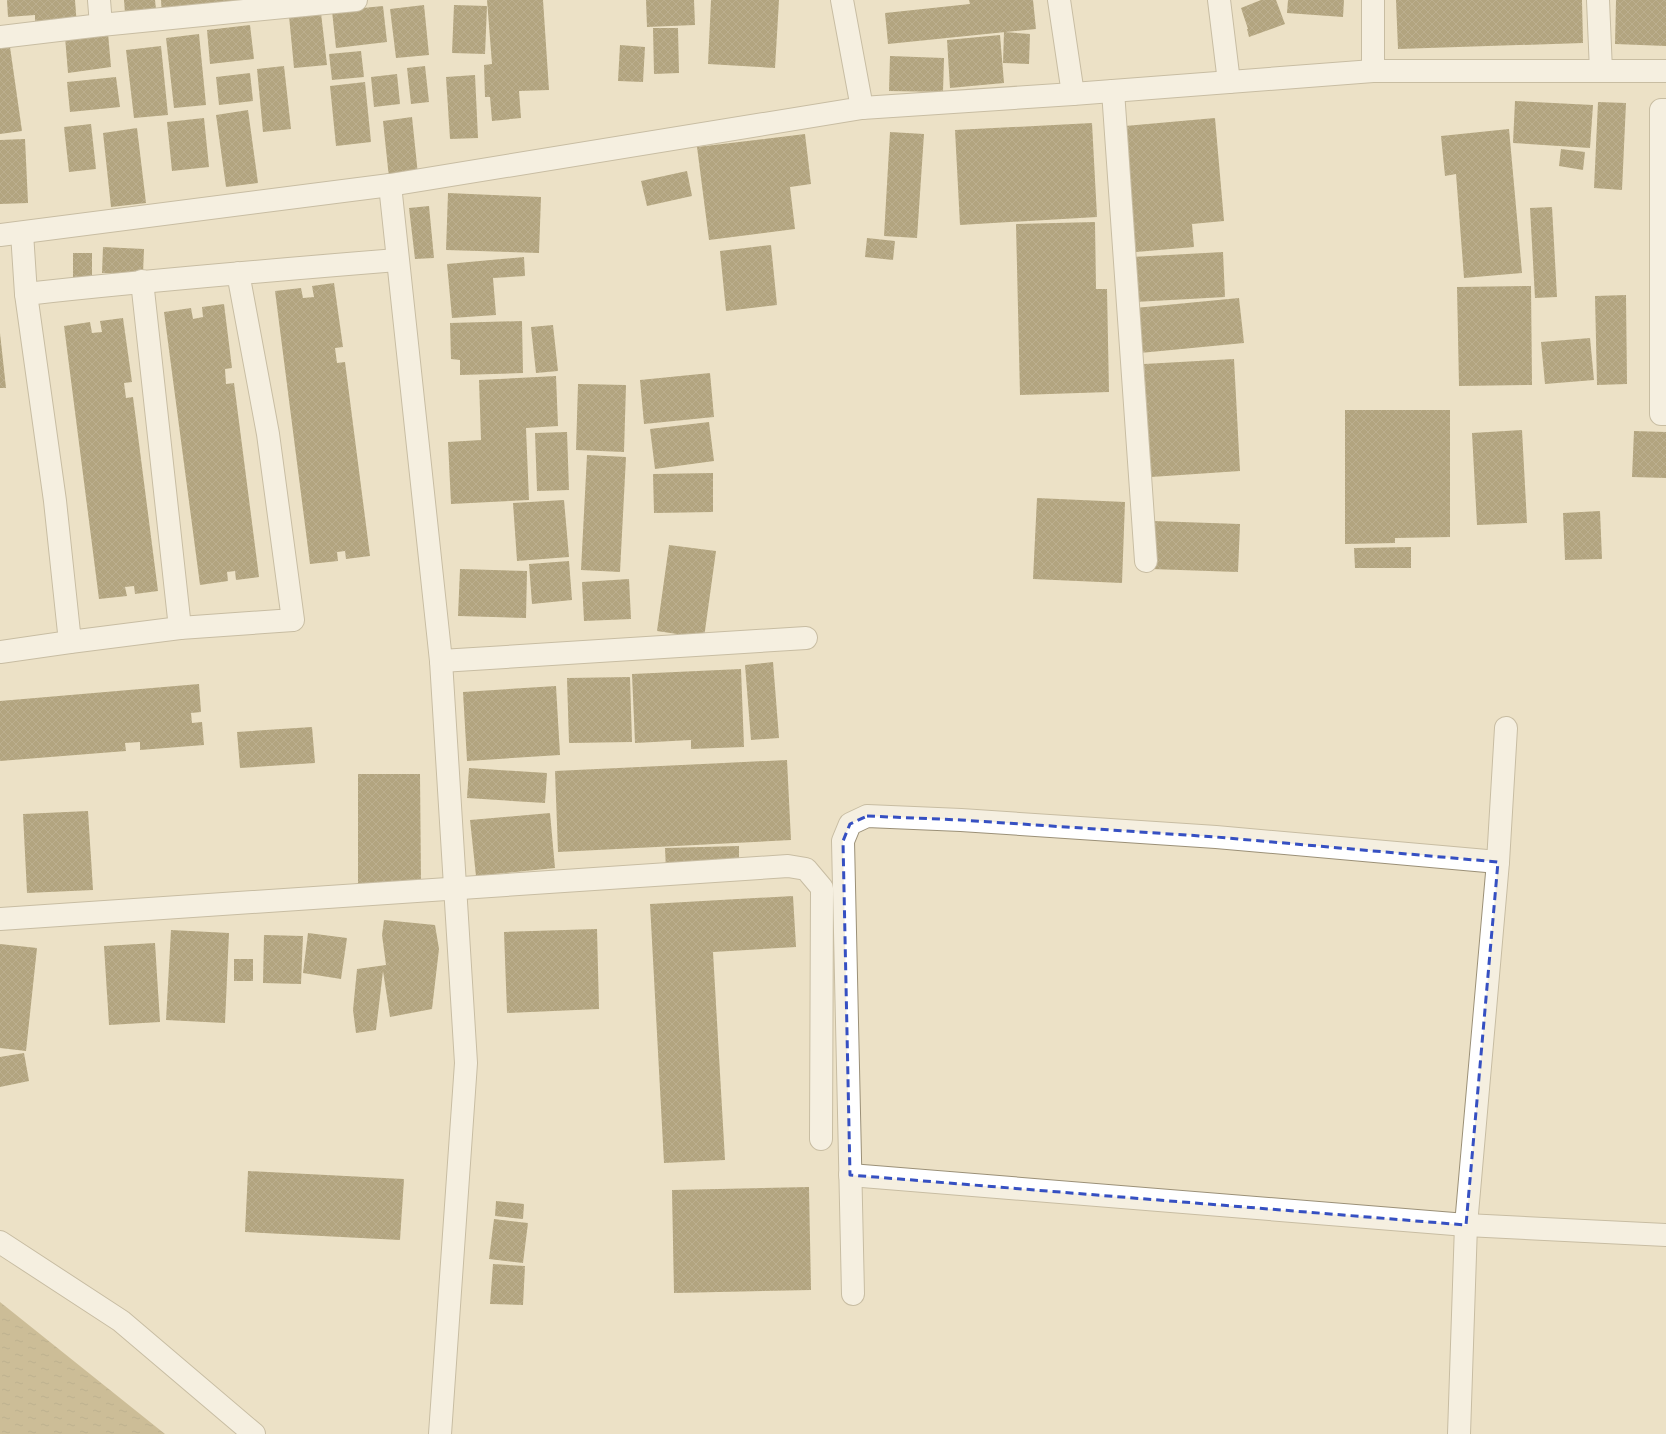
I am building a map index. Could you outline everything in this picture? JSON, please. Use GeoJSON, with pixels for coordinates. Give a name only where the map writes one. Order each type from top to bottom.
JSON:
{"type":"FeatureCollection","features":[{"type":"Feature","properties":{"kind":"street"},"geometry":{"type":"LineString","coordinates":[[99,0],[101,26]]}},
{"type":"Feature","properties":{"kind":"street"},"geometry":{"type":"LineString","coordinates":[[0,38],[101,26],[356,0]]}},
{"type":"Feature","properties":{"kind":"street"},"geometry":{"type":"LineString","coordinates":[[842,0],[862,108]]}},
{"type":"Feature","properties":{"kind":"street"},"geometry":{"type":"LineString","coordinates":[[1059,0],[1073,94]]}},
{"type":"Feature","properties":{"kind":"street"},"geometry":{"type":"LineString","coordinates":[[1219,0],[1229,82]]}},
{"type":"Feature","properties":{"kind":"street"},"geometry":{"type":"LineString","coordinates":[[1372,71],[1373,0]]}},
{"type":"Feature","properties":{"kind":"street"},"geometry":{"type":"LineString","coordinates":[[1598,0],[1601,71]]}},
{"type":"Feature","properties":{"kind":"street"},"geometry":{"type":"LineString","coordinates":[[0,235],[390,186],[862,108],[1073,94],[1372,71],[1666,71]]}},
{"type":"Feature","properties":{"kind":"street"},"geometry":{"type":"LineString","coordinates":[[1113,91],[1146,561]]}},
{"type":"Feature","properties":{"kind":"street"},"geometry":{"type":"LineString","coordinates":[[1666,110],[1662,110],[1661,382],[1661,414],[1666,414]]}},
{"type":"Feature","properties":{"kind":"street"},"geometry":{"type":"LineString","coordinates":[[390,186],[441,661],[466,1063],[440,1434]]}},
{"type":"Feature","properties":{"kind":"street"},"geometry":{"type":"LineString","coordinates":[[22,233],[26,294],[56,501],[70,642]]}},
{"type":"Feature","properties":{"kind":"street"},"geometry":{"type":"LineString","coordinates":[[26,294],[142,281],[397,260]]}},
{"type":"Feature","properties":{"kind":"street"},"geometry":{"type":"LineString","coordinates":[[0,652],[180,628],[293,620],[268,434],[238,273]]}},
{"type":"Feature","properties":{"kind":"street"},"geometry":{"type":"LineString","coordinates":[[142,281],[180,628]]}},
{"type":"Feature","properties":{"kind":"street"},"geometry":{"type":"LineString","coordinates":[[441,661],[806,638]]}},
{"type":"Feature","properties":{"kind":"street"},"geometry":{"type":"LineString","coordinates":[[1459,1434],[1466,1225],[1498,862],[1506,728]]}},
{"type":"Feature","properties":{"kind":"street"},"geometry":{"type":"LineString","coordinates":[[853,1294],[843,841],[850,824],[867,816],[961,820],[1216,837],[1498,862]]}},
{"type":"Feature","properties":{"kind":"street"},"geometry":{"type":"LineString","coordinates":[[0,919],[788,866],[806,869],[822,888],[821,1139]]}},
{"type":"Feature","properties":{"kind":"street"},"geometry":{"type":"LineString","coordinates":[[850,1175],[1466,1225],[1666,1235]]}},
{"type":"Feature","properties":{"kind":"street"},"geometry":{"type":"LineString","coordinates":[[0,1242],[121,1321],[254,1434]]}},
{"type":"Feature","properties":{"kind":"highlighted area"},"geometry":{"type":"Polygon","coordinates":[[[867,816],[961,820],[1216,837],[1498,862],[1466,1225],[850,1175],[843,841],[850,824],[867,816]]]}},
{"type":"Feature","properties":{"kind":"water"},"geometry":{"type":"Polygon","coordinates":[[[0,1302],[165,1434],[0,1434],[0,1302]]]}},
{"type":"Feature","properties":{"kind":"building"},"geometry":{"type":"Polygon","coordinates":[[[7,0],[75,0],[77,26],[35,28],[35,15],[8,17],[7,0]]]}},
{"type":"Feature","properties":{"kind":"building"},"geometry":{"type":"Polygon","coordinates":[[[124,0],[155,0],[156,9],[125,13],[124,0]]]}},
{"type":"Feature","properties":{"kind":"building"},"geometry":{"type":"Polygon","coordinates":[[[161,0],[242,0],[242,9],[162,15],[161,0]]]}},
{"type":"Feature","properties":{"kind":"building"},"geometry":{"type":"Polygon","coordinates":[[[487,0],[543,0],[549,90],[519,91],[521,118],[492,121],[490,97],[485,97],[484,65],[492,64],[487,0]]]}},
{"type":"Feature","properties":{"kind":"building"},"geometry":{"type":"Polygon","coordinates":[[[646,0],[694,0],[695,25],[647,27],[646,0]]]}},
{"type":"Feature","properties":{"kind":"building"},"geometry":{"type":"Polygon","coordinates":[[[711,0],[779,0],[775,68],[708,64],[711,0]]]}},
{"type":"Feature","properties":{"kind":"building"},"geometry":{"type":"Polygon","coordinates":[[[969,0],[1033,0],[1036,29],[888,44],[885,13],[970,4],[969,0]]]}},
{"type":"Feature","properties":{"kind":"building"},"geometry":{"type":"Polygon","coordinates":[[[1261,0],[1276,0],[1285,24],[1249,37],[1241,8],[1261,0]]]}},
{"type":"Feature","properties":{"kind":"building"},"geometry":{"type":"Polygon","coordinates":[[[1288,0],[1344,0],[1343,17],[1287,13],[1288,0]]]}},
{"type":"Feature","properties":{"kind":"building"},"geometry":{"type":"Polygon","coordinates":[[[1396,0],[1582,0],[1583,43],[1398,49],[1396,0]]]}},
{"type":"Feature","properties":{"kind":"building"},"geometry":{"type":"Polygon","coordinates":[[[1616,0],[1666,0],[1666,46],[1615,44],[1616,0]]]}},
{"type":"Feature","properties":{"kind":"building"},"geometry":{"type":"Polygon","coordinates":[[[424,5],[429,55],[396,58],[390,9],[424,5]]]}},
{"type":"Feature","properties":{"kind":"building"},"geometry":{"type":"Polygon","coordinates":[[[454,5],[487,6],[485,54],[452,53],[454,5]]]}},
{"type":"Feature","properties":{"kind":"building"},"geometry":{"type":"Polygon","coordinates":[[[383,6],[387,42],[336,48],[332,11],[383,6]]]}},
{"type":"Feature","properties":{"kind":"building"},"geometry":{"type":"Polygon","coordinates":[[[321,13],[327,65],[294,68],[289,16],[321,13]]]}},
{"type":"Feature","properties":{"kind":"building"},"geometry":{"type":"Polygon","coordinates":[[[250,25],[254,59],[210,64],[207,30],[250,25]]]}},
{"type":"Feature","properties":{"kind":"building"},"geometry":{"type":"Polygon","coordinates":[[[653,28],[678,28],[679,73],[654,74],[653,28]]]}},
{"type":"Feature","properties":{"kind":"building"},"geometry":{"type":"Polygon","coordinates":[[[1004,32],[1030,34],[1029,64],[1003,63],[1004,32]]]}},
{"type":"Feature","properties":{"kind":"building"},"geometry":{"type":"Polygon","coordinates":[[[108,33],[111,67],[68,73],[65,37],[108,33]]]}},
{"type":"Feature","properties":{"kind":"building"},"geometry":{"type":"Polygon","coordinates":[[[199,34],[206,105],[174,108],[166,38],[199,34]]]}},
{"type":"Feature","properties":{"kind":"building"},"geometry":{"type":"Polygon","coordinates":[[[1000,35],[1004,83],[950,88],[947,40],[1000,35]]]}},
{"type":"Feature","properties":{"kind":"building"},"geometry":{"type":"Polygon","coordinates":[[[620,45],[645,47],[643,82],[618,81],[620,45]]]}},
{"type":"Feature","properties":{"kind":"building"},"geometry":{"type":"Polygon","coordinates":[[[6,46],[5,48],[10,47],[22,131],[0,134],[0,47],[6,46]]]}},
{"type":"Feature","properties":{"kind":"building"},"geometry":{"type":"Polygon","coordinates":[[[161,46],[168,115],[134,118],[126,50],[161,46]]]}},
{"type":"Feature","properties":{"kind":"building"},"geometry":{"type":"Polygon","coordinates":[[[361,51],[364,77],[332,80],[329,54],[361,51]]]}},
{"type":"Feature","properties":{"kind":"building"},"geometry":{"type":"Polygon","coordinates":[[[890,56],[944,58],[943,92],[889,91],[890,56]]]}},
{"type":"Feature","properties":{"kind":"building"},"geometry":{"type":"Polygon","coordinates":[[[284,66],[291,129],[263,132],[257,69],[284,66]]]}},
{"type":"Feature","properties":{"kind":"building"},"geometry":{"type":"Polygon","coordinates":[[[425,66],[429,102],[411,104],[407,68],[425,66]]]}},
{"type":"Feature","properties":{"kind":"building"},"geometry":{"type":"Polygon","coordinates":[[[250,73],[253,101],[219,105],[216,77],[250,73]]]}},
{"type":"Feature","properties":{"kind":"building"},"geometry":{"type":"Polygon","coordinates":[[[397,74],[400,104],[374,107],[371,77],[397,74]]]}},
{"type":"Feature","properties":{"kind":"building"},"geometry":{"type":"Polygon","coordinates":[[[475,75],[478,138],[450,139],[446,77],[475,75]]]}},
{"type":"Feature","properties":{"kind":"building"},"geometry":{"type":"Polygon","coordinates":[[[116,77],[120,107],[70,112],[67,82],[116,77]]]}},
{"type":"Feature","properties":{"kind":"building"},"geometry":{"type":"Polygon","coordinates":[[[365,82],[371,142],[336,146],[330,86],[365,82]]]}},
{"type":"Feature","properties":{"kind":"building"},"geometry":{"type":"Polygon","coordinates":[[[1515,101],[1593,105],[1590,148],[1513,143],[1515,101]]]}},
{"type":"Feature","properties":{"kind":"building"},"geometry":{"type":"Polygon","coordinates":[[[1598,102],[1626,103],[1622,190],[1594,188],[1598,102]]]}},
{"type":"Feature","properties":{"kind":"building"},"geometry":{"type":"Polygon","coordinates":[[[248,110],[258,183],[226,187],[216,115],[248,110]]]}},
{"type":"Feature","properties":{"kind":"building"},"geometry":{"type":"Polygon","coordinates":[[[412,117],[418,175],[389,178],[383,121],[412,117]]]}},
{"type":"Feature","properties":{"kind":"building"},"geometry":{"type":"Polygon","coordinates":[[[204,118],[209,167],[172,171],[167,122],[204,118]]]}},
{"type":"Feature","properties":{"kind":"building"},"geometry":{"type":"Polygon","coordinates":[[[1215,118],[1224,221],[1192,224],[1194,247],[1136,252],[1125,126],[1215,118]]]}},
{"type":"Feature","properties":{"kind":"building"},"geometry":{"type":"Polygon","coordinates":[[[1092,123],[1097,217],[960,225],[955,130],[1092,123]]]}},
{"type":"Feature","properties":{"kind":"building"},"geometry":{"type":"Polygon","coordinates":[[[91,124],[96,169],[69,172],[64,127],[91,124]]]}},
{"type":"Feature","properties":{"kind":"building"},"geometry":{"type":"Polygon","coordinates":[[[137,128],[146,203],[111,207],[103,133],[137,128]]]}},
{"type":"Feature","properties":{"kind":"building"},"geometry":{"type":"Polygon","coordinates":[[[1509,129],[1522,273],[1464,278],[1456,174],[1445,176],[1441,136],[1509,129]]]}},
{"type":"Feature","properties":{"kind":"building"},"geometry":{"type":"Polygon","coordinates":[[[890,132],[924,134],[917,238],[884,236],[890,132]]]}},
{"type":"Feature","properties":{"kind":"building"},"geometry":{"type":"Polygon","coordinates":[[[805,134],[811,184],[790,187],[795,229],[709,240],[697,147],[805,134]]]}},
{"type":"Feature","properties":{"kind":"building"},"geometry":{"type":"Polygon","coordinates":[[[25,139],[28,203],[0,204],[0,140],[25,139]]]}},
{"type":"Feature","properties":{"kind":"building"},"geometry":{"type":"Polygon","coordinates":[[[1561,149],[1585,152],[1583,170],[1559,166],[1561,149]]]}},
{"type":"Feature","properties":{"kind":"building"},"geometry":{"type":"Polygon","coordinates":[[[687,171],[692,196],[647,206],[641,181],[687,171]]]}},
{"type":"Feature","properties":{"kind":"building"},"geometry":{"type":"Polygon","coordinates":[[[448,193],[541,197],[539,253],[446,250],[448,193]]]}},
{"type":"Feature","properties":{"kind":"building"},"geometry":{"type":"Polygon","coordinates":[[[429,206],[434,258],[415,259],[409,208],[429,206]]]}},
{"type":"Feature","properties":{"kind":"building"},"geometry":{"type":"Polygon","coordinates":[[[1552,207],[1557,297],[1535,298],[1530,208],[1552,207]]]}},
{"type":"Feature","properties":{"kind":"building"},"geometry":{"type":"Polygon","coordinates":[[[1095,222],[1096,289],[1107,289],[1109,392],[1020,395],[1016,224],[1095,222]]]}},
{"type":"Feature","properties":{"kind":"building"},"geometry":{"type":"Polygon","coordinates":[[[867,238],[895,241],[893,260],[865,257],[867,238]]]}},
{"type":"Feature","properties":{"kind":"building"},"geometry":{"type":"Polygon","coordinates":[[[771,245],[777,305],[726,311],[720,251],[771,245]]]}},
{"type":"Feature","properties":{"kind":"building"},"geometry":{"type":"Polygon","coordinates":[[[103,247],[144,249],[143,274],[102,273],[103,247]]]}},
{"type":"Feature","properties":{"kind":"building"},"geometry":{"type":"Polygon","coordinates":[[[1223,252],[1225,297],[1135,302],[1132,257],[1223,252]]]}},
{"type":"Feature","properties":{"kind":"building"},"geometry":{"type":"Polygon","coordinates":[[[73,253],[92,253],[92,280],[73,280],[73,253]]]}},
{"type":"Feature","properties":{"kind":"building"},"geometry":{"type":"Polygon","coordinates":[[[524,257],[525,276],[493,278],[496,315],[452,318],[447,264],[524,257]]]}},
{"type":"Feature","properties":{"kind":"building"},"geometry":{"type":"Polygon","coordinates":[[[334,283],[343,347],[335,348],[337,363],[345,362],[370,556],[346,559],[345,551],[337,552],[338,561],[310,564],[275,291],[301,288],[303,298],[314,297],[312,286],[334,283]]]}},
{"type":"Feature","properties":{"kind":"building"},"geometry":{"type":"Polygon","coordinates":[[[1531,286],[1532,385],[1459,386],[1457,287],[1531,286]]]}},
{"type":"Feature","properties":{"kind":"building"},"geometry":{"type":"Polygon","coordinates":[[[1626,295],[1627,384],[1597,385],[1595,296],[1626,295]]]}},
{"type":"Feature","properties":{"kind":"building"},"geometry":{"type":"Polygon","coordinates":[[[1239,298],[1244,343],[1140,353],[1135,308],[1239,298]]]}},
{"type":"Feature","properties":{"kind":"building"},"geometry":{"type":"Polygon","coordinates":[[[224,304],[232,368],[225,369],[226,384],[234,383],[259,577],[236,580],[235,571],[227,572],[228,581],[200,585],[164,312],[191,308],[193,319],[203,317],[202,307],[224,304]]]}},
{"type":"Feature","properties":{"kind":"building"},"geometry":{"type":"Polygon","coordinates":[[[123,318],[132,382],[124,383],[126,398],[133,397],[158,591],[135,594],[134,586],[125,587],[127,596],[99,599],[64,326],[90,322],[92,333],[102,332],[100,321],[123,318]]]}},
{"type":"Feature","properties":{"kind":"building"},"geometry":{"type":"Polygon","coordinates":[[[522,321],[523,373],[460,375],[460,360],[451,359],[450,323],[522,321]]]}},
{"type":"Feature","properties":{"kind":"building"},"geometry":{"type":"Polygon","coordinates":[[[553,325],[558,371],[536,373],[531,327],[553,325]]]}},
{"type":"Feature","properties":{"kind":"building"},"geometry":{"type":"Polygon","coordinates":[[[0,333],[6,388],[0,388],[0,333]]]}},
{"type":"Feature","properties":{"kind":"building"},"geometry":{"type":"Polygon","coordinates":[[[1590,338],[1594,380],[1545,384],[1541,342],[1590,338]]]}},
{"type":"Feature","properties":{"kind":"building"},"geometry":{"type":"Polygon","coordinates":[[[1234,359],[1240,471],[1151,477],[1144,364],[1234,359]]]}},
{"type":"Feature","properties":{"kind":"building"},"geometry":{"type":"Polygon","coordinates":[[[710,373],[714,417],[644,424],[640,380],[710,373]]]}},
{"type":"Feature","properties":{"kind":"building"},"geometry":{"type":"Polygon","coordinates":[[[556,376],[558,426],[526,428],[529,500],[451,504],[448,442],[481,440],[479,380],[556,376]]]}},
{"type":"Feature","properties":{"kind":"building"},"geometry":{"type":"Polygon","coordinates":[[[578,384],[626,385],[624,452],[576,450],[578,384]]]}},
{"type":"Feature","properties":{"kind":"building"},"geometry":{"type":"Polygon","coordinates":[[[1345,410],[1450,410],[1450,537],[1395,538],[1395,543],[1345,544],[1345,410]]]}},
{"type":"Feature","properties":{"kind":"building"},"geometry":{"type":"Polygon","coordinates":[[[709,422],[714,461],[655,469],[650,429],[709,422]]]}},
{"type":"Feature","properties":{"kind":"building"},"geometry":{"type":"Polygon","coordinates":[[[1522,430],[1527,523],[1477,525],[1472,433],[1522,430]]]}},
{"type":"Feature","properties":{"kind":"building"},"geometry":{"type":"Polygon","coordinates":[[[1634,431],[1666,432],[1666,478],[1632,477],[1634,431]]]}},
{"type":"Feature","properties":{"kind":"building"},"geometry":{"type":"Polygon","coordinates":[[[567,432],[569,490],[537,491],[535,433],[567,432]]]}},
{"type":"Feature","properties":{"kind":"building"},"geometry":{"type":"Polygon","coordinates":[[[587,455],[626,457],[620,572],[581,570],[587,455]]]}},
{"type":"Feature","properties":{"kind":"building"},"geometry":{"type":"Polygon","coordinates":[[[713,473],[713,512],[654,513],[653,474],[713,473]]]}},
{"type":"Feature","properties":{"kind":"building"},"geometry":{"type":"Polygon","coordinates":[[[1037,498],[1125,502],[1122,583],[1033,579],[1037,498]]]}},
{"type":"Feature","properties":{"kind":"building"},"geometry":{"type":"Polygon","coordinates":[[[564,500],[569,557],[517,561],[513,503],[564,500]]]}},
{"type":"Feature","properties":{"kind":"building"},"geometry":{"type":"Polygon","coordinates":[[[1600,511],[1602,559],[1565,560],[1563,513],[1600,511]]]}},
{"type":"Feature","properties":{"kind":"building"},"geometry":{"type":"Polygon","coordinates":[[[1153,521],[1240,524],[1238,572],[1151,569],[1153,521]]]}},
{"type":"Feature","properties":{"kind":"building"},"geometry":{"type":"Polygon","coordinates":[[[669,545],[716,551],[704,638],[657,631],[669,545]]]}},
{"type":"Feature","properties":{"kind":"building"},"geometry":{"type":"Polygon","coordinates":[[[1411,547],[1411,568],[1355,568],[1354,548],[1411,547]]]}},
{"type":"Feature","properties":{"kind":"building"},"geometry":{"type":"Polygon","coordinates":[[[569,561],[572,600],[532,604],[529,564],[569,561]]]}},
{"type":"Feature","properties":{"kind":"building"},"geometry":{"type":"Polygon","coordinates":[[[460,569],[527,571],[526,618],[458,616],[460,569]]]}},
{"type":"Feature","properties":{"kind":"building"},"geometry":{"type":"Polygon","coordinates":[[[629,579],[631,619],[584,621],[582,582],[629,579]]]}},
{"type":"Feature","properties":{"kind":"building"},"geometry":{"type":"Polygon","coordinates":[[[773,662],[779,738],[751,740],[745,665],[773,662]]]}},
{"type":"Feature","properties":{"kind":"building"},"geometry":{"type":"Polygon","coordinates":[[[741,669],[744,747],[691,749],[691,740],[635,743],[632,674],[741,669]]]}},
{"type":"Feature","properties":{"kind":"building"},"geometry":{"type":"Polygon","coordinates":[[[630,677],[632,742],[569,743],[567,678],[630,677]]]}},
{"type":"Feature","properties":{"kind":"building"},"geometry":{"type":"Polygon","coordinates":[[[199,684],[201,712],[191,713],[192,723],[202,722],[204,745],[140,750],[140,742],[125,743],[126,751],[0,761],[0,701],[199,684]]]}},
{"type":"Feature","properties":{"kind":"building"},"geometry":{"type":"Polygon","coordinates":[[[556,686],[560,755],[467,761],[463,692],[556,686]]]}},
{"type":"Feature","properties":{"kind":"building"},"geometry":{"type":"Polygon","coordinates":[[[312,727],[315,763],[240,768],[237,732],[312,727]]]}},
{"type":"Feature","properties":{"kind":"building"},"geometry":{"type":"Polygon","coordinates":[[[787,760],[791,840],[558,852],[555,771],[787,760]]]}},
{"type":"Feature","properties":{"kind":"building"},"geometry":{"type":"Polygon","coordinates":[[[469,768],[547,773],[545,803],[467,798],[469,768]]]}},
{"type":"Feature","properties":{"kind":"building"},"geometry":{"type":"Polygon","coordinates":[[[358,774],[420,774],[421,883],[358,884],[358,774]]]}},
{"type":"Feature","properties":{"kind":"building"},"geometry":{"type":"Polygon","coordinates":[[[88,811],[93,890],[27,893],[23,814],[88,811]]]}},
{"type":"Feature","properties":{"kind":"building"},"geometry":{"type":"Polygon","coordinates":[[[550,813],[555,868],[476,876],[470,820],[550,813]]]}},
{"type":"Feature","properties":{"kind":"building"},"geometry":{"type":"Polygon","coordinates":[[[739,846],[739,869],[666,870],[665,848],[739,846]]]}},
{"type":"Feature","properties":{"kind":"building"},"geometry":{"type":"Polygon","coordinates":[[[793,896],[796,947],[713,952],[725,1160],[664,1163],[650,904],[793,896]]]}},
{"type":"Feature","properties":{"kind":"building"},"geometry":{"type":"Polygon","coordinates":[[[384,920],[435,925],[439,949],[432,1009],[390,1017],[383,971],[376,1030],[356,1033],[353,1010],[357,969],[386,965],[382,935],[384,920]]]}},
{"type":"Feature","properties":{"kind":"building"},"geometry":{"type":"Polygon","coordinates":[[[597,929],[599,1009],[507,1013],[504,932],[597,929]]]}},
{"type":"Feature","properties":{"kind":"building"},"geometry":{"type":"Polygon","coordinates":[[[171,930],[229,933],[225,1023],[166,1020],[171,930]]]}},
{"type":"Feature","properties":{"kind":"building"},"geometry":{"type":"Polygon","coordinates":[[[308,933],[347,938],[341,979],[303,973],[308,933]]]}},
{"type":"Feature","properties":{"kind":"building"},"geometry":{"type":"Polygon","coordinates":[[[264,935],[303,936],[301,984],[263,983],[264,935]]]}},
{"type":"Feature","properties":{"kind":"building"},"geometry":{"type":"Polygon","coordinates":[[[155,943],[160,1022],[109,1025],[104,946],[155,943]]]}},
{"type":"Feature","properties":{"kind":"building"},"geometry":{"type":"Polygon","coordinates":[[[0,944],[37,948],[26,1051],[0,1048],[0,944]]]}},
{"type":"Feature","properties":{"kind":"building"},"geometry":{"type":"Polygon","coordinates":[[[234,959],[253,959],[253,981],[234,981],[234,959]]]}},
{"type":"Feature","properties":{"kind":"building"},"geometry":{"type":"Polygon","coordinates":[[[24,1053],[29,1081],[0,1087],[0,1057],[24,1053]]]}},
{"type":"Feature","properties":{"kind":"building"},"geometry":{"type":"Polygon","coordinates":[[[248,1171],[404,1179],[400,1240],[245,1232],[248,1171]]]}},
{"type":"Feature","properties":{"kind":"building"},"geometry":{"type":"Polygon","coordinates":[[[809,1187],[811,1290],[674,1293],[672,1190],[809,1187]]]}},
{"type":"Feature","properties":{"kind":"building"},"geometry":{"type":"Polygon","coordinates":[[[496,1201],[524,1204],[523,1219],[495,1216],[496,1201]]]}},
{"type":"Feature","properties":{"kind":"building"},"geometry":{"type":"Polygon","coordinates":[[[494,1219],[528,1223],[523,1263],[489,1259],[494,1219]]]}},
{"type":"Feature","properties":{"kind":"building"},"geometry":{"type":"Polygon","coordinates":[[[493,1264],[525,1266],[523,1305],[490,1304],[493,1264]]]}}]}
